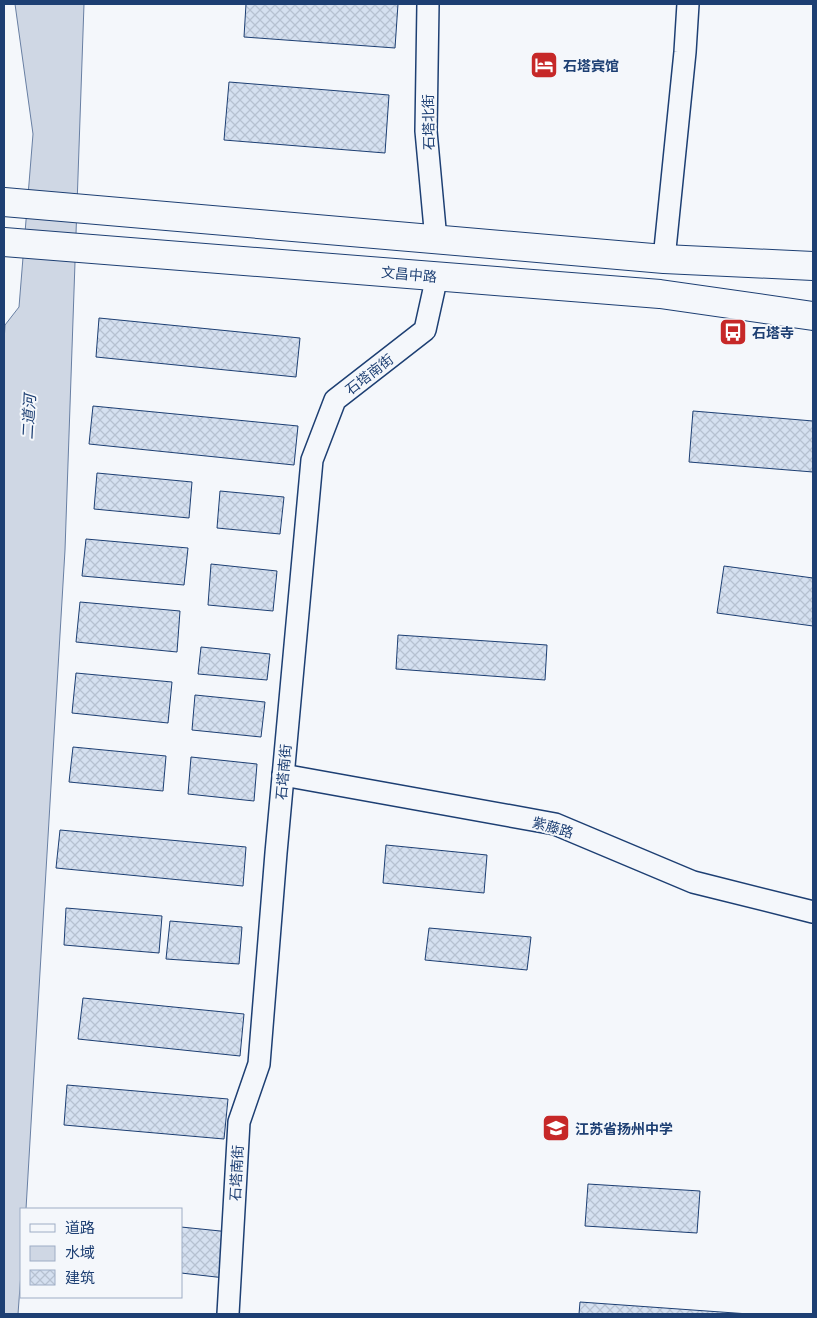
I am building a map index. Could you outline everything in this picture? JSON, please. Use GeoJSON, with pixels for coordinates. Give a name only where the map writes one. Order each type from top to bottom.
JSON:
{"type":"FeatureCollection","features":[{"type":"Feature","properties":{"kind":"main road"},"geometry":{"type":"LineString","coordinates":[[6,202],[664,259],[813,266]]}},
{"type":"Feature","properties":{"kind":"main road","name":"文昌中路"},"geometry":{"type":"LineString","coordinates":[[4,242],[660,294],[813,316]]}},
{"type":"Feature","properties":{"kind":"street","name":"石塔北街"},"geometry":{"type":"LineString","coordinates":[[428,4],[426,131],[436,240]]}},
{"type":"Feature","properties":{"kind":"street"},"geometry":{"type":"LineString","coordinates":[[664,259],[685,52],[688,4]]}},
{"type":"Feature","properties":{"kind":"street","name":"石塔南街"},"geometry":{"type":"LineString","coordinates":[[228,1314],[239,1122],[259,1064],[312,460],[335,400],[425,330],[437,276]]}},
{"type":"Feature","properties":{"kind":"street","name":"紫藤路"},"geometry":{"type":"LineString","coordinates":[[283,774],[555,824],[694,882],[813,912]]}},
{"type":"Feature","properties":{"kind":"water","name":"二道河"},"geometry":{"type":"Polygon","coordinates":[[[15,4],[84,4],[65,550],[26,1208],[20,1208],[18,1314],[4,1314],[4,342],[5,325],[19,307],[33,134],[15,4]]]}},
{"type":"Feature","properties":{"kind":"building"},"geometry":{"type":"Polygon","coordinates":[[[246,4],[398,4],[395,48],[244,37],[246,4]]]}},
{"type":"Feature","properties":{"kind":"building"},"geometry":{"type":"Polygon","coordinates":[[[229,82],[389,95],[385,153],[224,140],[229,82]]]}},
{"type":"Feature","properties":{"kind":"building"},"geometry":{"type":"Polygon","coordinates":[[[99,318],[300,338],[296,377],[96,357],[99,318]]]}},
{"type":"Feature","properties":{"kind":"building"},"geometry":{"type":"Polygon","coordinates":[[[93,406],[298,426],[294,465],[89,444],[93,406]]]}},
{"type":"Feature","properties":{"kind":"building"},"geometry":{"type":"Polygon","coordinates":[[[693,411],[813,421],[813,472],[689,462],[693,411]]]}},
{"type":"Feature","properties":{"kind":"building"},"geometry":{"type":"Polygon","coordinates":[[[97,473],[192,482],[189,518],[94,509],[97,473]]]}},
{"type":"Feature","properties":{"kind":"building"},"geometry":{"type":"Polygon","coordinates":[[[220,491],[284,497],[280,534],[217,528],[220,491]]]}},
{"type":"Feature","properties":{"kind":"building"},"geometry":{"type":"Polygon","coordinates":[[[86,539],[188,548],[184,585],[82,576],[86,539]]]}},
{"type":"Feature","properties":{"kind":"building"},"geometry":{"type":"Polygon","coordinates":[[[211,564],[277,571],[273,611],[208,605],[211,564]]]}},
{"type":"Feature","properties":{"kind":"building"},"geometry":{"type":"Polygon","coordinates":[[[724,566],[813,578],[813,626],[717,613],[724,566]]]}},
{"type":"Feature","properties":{"kind":"building"},"geometry":{"type":"Polygon","coordinates":[[[80,602],[180,611],[177,652],[76,642],[80,602]]]}},
{"type":"Feature","properties":{"kind":"building"},"geometry":{"type":"Polygon","coordinates":[[[398,635],[547,645],[545,680],[396,669],[398,635]]]}},
{"type":"Feature","properties":{"kind":"building"},"geometry":{"type":"Polygon","coordinates":[[[201,647],[270,654],[267,680],[198,674],[201,647]]]}},
{"type":"Feature","properties":{"kind":"building"},"geometry":{"type":"Polygon","coordinates":[[[76,673],[172,682],[168,723],[72,713],[76,673]]]}},
{"type":"Feature","properties":{"kind":"building"},"geometry":{"type":"Polygon","coordinates":[[[195,695],[265,702],[261,737],[192,730],[195,695]]]}},
{"type":"Feature","properties":{"kind":"building"},"geometry":{"type":"Polygon","coordinates":[[[73,747],[166,756],[163,791],[69,782],[73,747]]]}},
{"type":"Feature","properties":{"kind":"building"},"geometry":{"type":"Polygon","coordinates":[[[191,757],[257,764],[254,801],[188,794],[191,757]]]}},
{"type":"Feature","properties":{"kind":"building"},"geometry":{"type":"Polygon","coordinates":[[[60,830],[246,847],[243,886],[56,868],[60,830]]]}},
{"type":"Feature","properties":{"kind":"building"},"geometry":{"type":"Polygon","coordinates":[[[386,845],[487,855],[484,893],[383,883],[386,845]]]}},
{"type":"Feature","properties":{"kind":"building"},"geometry":{"type":"Polygon","coordinates":[[[66,908],[162,916],[159,953],[64,945],[66,908]]]}},
{"type":"Feature","properties":{"kind":"building"},"geometry":{"type":"Polygon","coordinates":[[[170,921],[242,927],[239,964],[166,959],[170,921]]]}},
{"type":"Feature","properties":{"kind":"building"},"geometry":{"type":"Polygon","coordinates":[[[429,928],[531,937],[527,970],[425,960],[429,928]]]}},
{"type":"Feature","properties":{"kind":"building"},"geometry":{"type":"Polygon","coordinates":[[[83,998],[244,1014],[240,1056],[78,1039],[83,998]]]}},
{"type":"Feature","properties":{"kind":"building"},"geometry":{"type":"Polygon","coordinates":[[[67,1085],[228,1099],[224,1139],[64,1125],[67,1085]]]}},
{"type":"Feature","properties":{"kind":"building"},"geometry":{"type":"Polygon","coordinates":[[[588,1184],[700,1191],[697,1233],[585,1226],[588,1184]]]}},
{"type":"Feature","properties":{"kind":"building"},"geometry":{"type":"Polygon","coordinates":[[[182,1227],[230,1232],[225,1278],[182,1273],[182,1227]]]}},
{"type":"Feature","properties":{"kind":"building"},"geometry":{"type":"Polygon","coordinates":[[[580,1302],[749,1314],[579,1314],[580,1302]]]}},
{"type":"Feature","properties":{"kind":"place","name":"石塔宾馆"},"geometry":{"type":"Point","coordinates":[544,65]}},
{"type":"Feature","properties":{"kind":"place","name":"石塔寺"},"geometry":{"type":"Point","coordinates":[733,332]}},
{"type":"Feature","properties":{"kind":"place","name":"江苏省扬州中学"},"geometry":{"type":"Point","coordinates":[556,1128]}}]}
